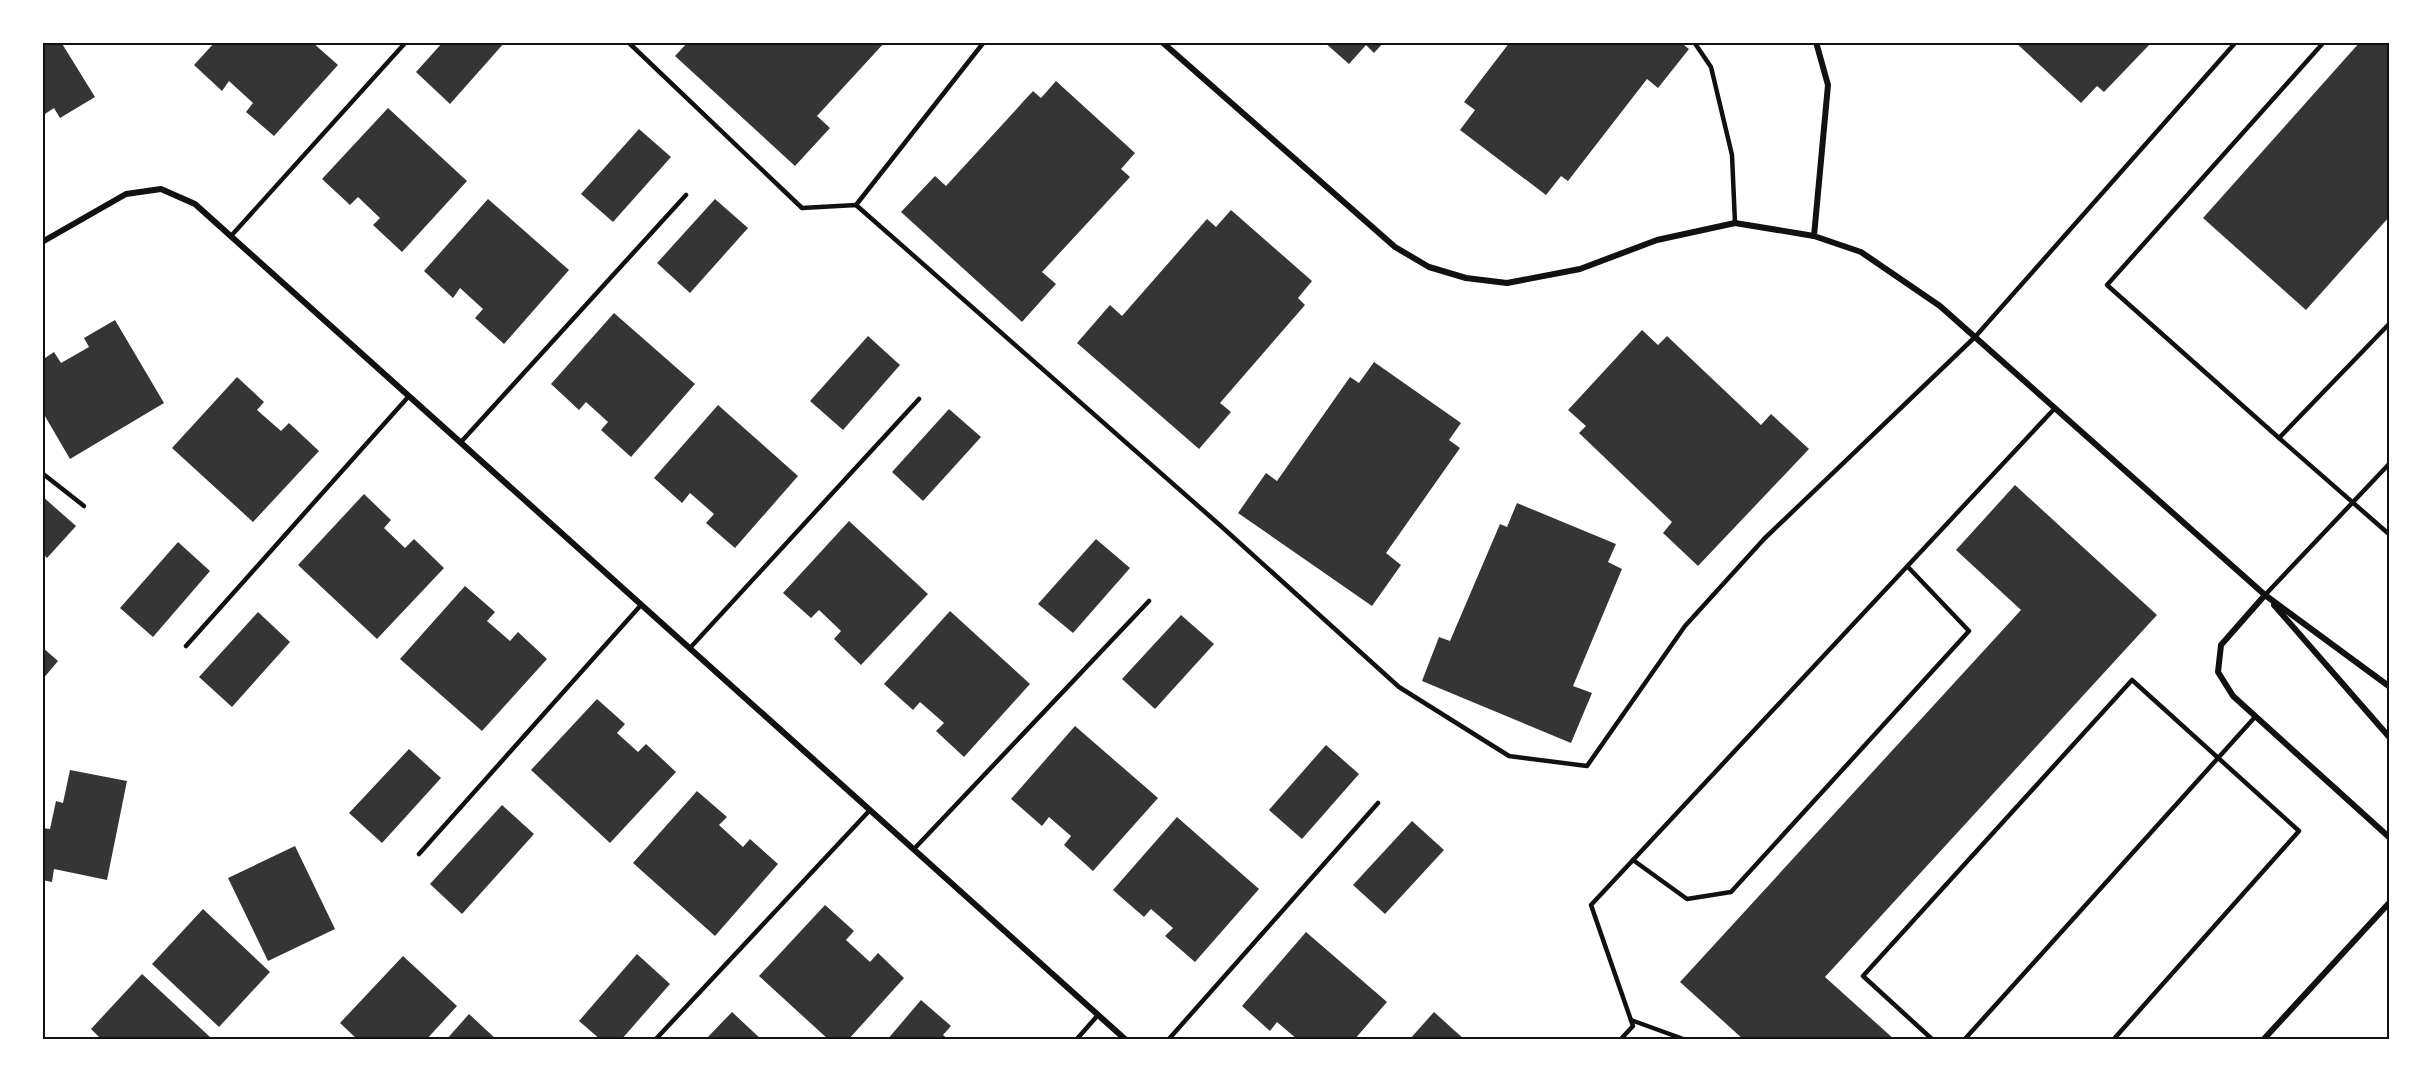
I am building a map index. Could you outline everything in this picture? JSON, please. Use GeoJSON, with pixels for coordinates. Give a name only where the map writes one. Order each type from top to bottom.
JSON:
{"type":"FeatureCollection","features":[{"type":"Feature","properties":{"kind":"street"},"geometry":{"type":"LineString","coordinates":[[1162,42],[1373,230],[1395,247],[1438,270],[1486,281],[1507,283],[1526,280],[1580,269],[1657,240],[1736,222],[1814,236],[1861,252],[1940,306],[2265,595],[2390,687]]}},
{"type":"Feature","properties":{"kind":"street"},"geometry":{"type":"LineString","coordinates":[[1814,236],[1828,85],[1816,42]]}},
{"type":"Feature","properties":{"kind":"street"},"geometry":{"type":"LineString","coordinates":[[42,242],[126,194],[161,189],[195,204],[1126,1040]]}},
{"type":"Feature","properties":{"kind":"street"},"geometry":{"type":"LineString","coordinates":[[2265,595],[2221,645],[2218,672],[2234,696],[2255,717],[2390,838]]}},
{"type":"Feature","properties":{"kind":"street"},"geometry":{"type":"LineString","coordinates":[[2265,595],[2390,738]]}},
{"type":"Feature","properties":{"kind":"street"},"geometry":{"type":"LineString","coordinates":[[2263,1040],[2390,902]]}},
{"type":"Feature","properties":{"kind":"lane"},"geometry":{"type":"LineString","coordinates":[[231,236],[406,42]]}},
{"type":"Feature","properties":{"kind":"lane"},"geometry":{"type":"LineString","coordinates":[[628,42],[802,208],[856,205],[1222,527],[1399,687],[1509,756],[1587,765],[1685,626],[1764,539],[1975,337],[2236,42]]}},
{"type":"Feature","properties":{"kind":"lane"},"geometry":{"type":"LineString","coordinates":[[856,205],[984,42]]}},
{"type":"Feature","properties":{"kind":"lane"},"geometry":{"type":"LineString","coordinates":[[1694,42],[1712,67],[1732,155],[1736,222]]}},
{"type":"Feature","properties":{"kind":"lane"},"geometry":{"type":"LineString","coordinates":[[2324,42],[2107,285],[2390,535]]}},
{"type":"Feature","properties":{"kind":"lane"},"geometry":{"type":"LineString","coordinates":[[461,442],[686,195]]}},
{"type":"Feature","properties":{"kind":"lane"},"geometry":{"type":"LineString","coordinates":[[2280,438],[2390,323]]}},
{"type":"Feature","properties":{"kind":"lane"},"geometry":{"type":"LineString","coordinates":[[186,646],[409,396]]}},
{"type":"Feature","properties":{"kind":"lane"},"geometry":{"type":"LineString","coordinates":[[690,648],[919,399]]}},
{"type":"Feature","properties":{"kind":"lane"},"geometry":{"type":"LineString","coordinates":[[1620,1040],[1633,1026],[1591,905],[2055,408]]}},
{"type":"Feature","properties":{"kind":"lane"},"geometry":{"type":"LineString","coordinates":[[2265,595],[2390,462]]}},
{"type":"Feature","properties":{"kind":"lane"},"geometry":{"type":"LineString","coordinates":[[42,473],[84,506]]}},
{"type":"Feature","properties":{"kind":"lane"},"geometry":{"type":"LineString","coordinates":[[1633,860],[1687,899],[1731,892],[1969,631],[1908,567]]}},
{"type":"Feature","properties":{"kind":"lane"},"geometry":{"type":"LineString","coordinates":[[914,849],[1149,601]]}},
{"type":"Feature","properties":{"kind":"lane"},"geometry":{"type":"LineString","coordinates":[[419,854],[641,605]]}},
{"type":"Feature","properties":{"kind":"lane"},"geometry":{"type":"LineString","coordinates":[[1933,1040],[1863,976],[2132,680],[2299,831],[2113,1040]]}},
{"type":"Feature","properties":{"kind":"lane"},"geometry":{"type":"LineString","coordinates":[[1964,1040],[2255,717]]}},
{"type":"Feature","properties":{"kind":"lane"},"geometry":{"type":"LineString","coordinates":[[1168,1040],[1378,803]]}},
{"type":"Feature","properties":{"kind":"lane"},"geometry":{"type":"LineString","coordinates":[[655,1040],[870,810]]}},
{"type":"Feature","properties":{"kind":"lane"},"geometry":{"type":"LineString","coordinates":[[1076,1040],[1098,1015]]}},
{"type":"Feature","properties":{"kind":"lane"},"geometry":{"type":"LineString","coordinates":[[1631,1020],[1686,1040]]}},
{"type":"Feature","properties":{"kind":"building"},"geometry":{"type":"Polygon","coordinates":[[[42,42],[61,42],[95,97],[60,118],[54,108],[42,116],[42,42]]]}},
{"type":"Feature","properties":{"kind":"building"},"geometry":{"type":"Polygon","coordinates":[[[215,42],[312,42],[338,65],[274,136],[246,112],[253,103],[229,81],[222,91],[194,65],[215,42]]]}},
{"type":"Feature","properties":{"kind":"building"},"geometry":{"type":"Polygon","coordinates":[[[443,42],[505,42],[450,104],[416,72],[443,42]]]}},
{"type":"Feature","properties":{"kind":"building"},"geometry":{"type":"Polygon","coordinates":[[[688,42],[885,42],[817,116],[830,128],[795,166],[675,56],[688,42]]]}},
{"type":"Feature","properties":{"kind":"building"},"geometry":{"type":"Polygon","coordinates":[[[1324,42],[1384,42],[1374,53],[1366,45],[1349,64],[1324,42]]]}},
{"type":"Feature","properties":{"kind":"building"},"geometry":{"type":"Polygon","coordinates":[[[1510,42],[1680,42],[1689,49],[1658,88],[1647,79],[1568,181],[1561,176],[1546,195],[1460,130],[1475,110],[1464,102],[1510,42]]]}},
{"type":"Feature","properties":{"kind":"building"},"geometry":{"type":"Polygon","coordinates":[[[2015,42],[2152,42],[2104,92],[2097,86],[2081,103],[2015,42]]]}},
{"type":"Feature","properties":{"kind":"building"},"geometry":{"type":"Polygon","coordinates":[[[2360,42],[2390,42],[2390,216],[2306,310],[2203,218],[2360,42]]]}},
{"type":"Feature","properties":{"kind":"building"},"geometry":{"type":"Polygon","coordinates":[[[1056,81],[1135,153],[1121,169],[1130,177],[1042,272],[1056,284],[1022,322],[901,212],[935,176],[946,186],[1033,91],[1041,98],[1056,81]]]}},
{"type":"Feature","properties":{"kind":"building"},"geometry":{"type":"Polygon","coordinates":[[[388,108],[467,181],[402,252],[373,225],[380,218],[358,197],[350,205],[322,179],[388,108]]]}},
{"type":"Feature","properties":{"kind":"building"},"geometry":{"type":"Polygon","coordinates":[[[639,129],[671,157],[613,222],[581,194],[639,129]]]}},
{"type":"Feature","properties":{"kind":"building"},"geometry":{"type":"Polygon","coordinates":[[[488,199],[569,270],[504,344],[475,318],[483,309],[460,288],[453,298],[424,271],[488,199]]]}},
{"type":"Feature","properties":{"kind":"building"},"geometry":{"type":"Polygon","coordinates":[[[715,199],[748,228],[690,293],[657,263],[715,199]]]}},
{"type":"Feature","properties":{"kind":"building"},"geometry":{"type":"Polygon","coordinates":[[[1231,210],[1312,281],[1298,298],[1305,305],[1220,403],[1231,412],[1199,449],[1077,343],[1110,305],[1122,316],[1207,219],[1216,227],[1231,210]]]}},
{"type":"Feature","properties":{"kind":"building"},"geometry":{"type":"Polygon","coordinates":[[[614,313],[695,384],[631,457],[601,430],[608,422],[586,402],[579,410],[551,384],[614,313]]]}},
{"type":"Feature","properties":{"kind":"building"},"geometry":{"type":"Polygon","coordinates":[[[115,320],[164,403],[70,459],[42,411],[42,360],[54,352],[61,363],[89,347],[84,338],[115,320]]]}},
{"type":"Feature","properties":{"kind":"building"},"geometry":{"type":"Polygon","coordinates":[[[1642,330],[1658,345],[1667,336],[1761,425],[1771,414],[1809,449],[1698,566],[1663,533],[1672,522],[1579,433],[1586,426],[1568,410],[1642,330]]]}},
{"type":"Feature","properties":{"kind":"building"},"geometry":{"type":"Polygon","coordinates":[[[868,336],[900,365],[843,430],[810,401],[868,336]]]}},
{"type":"Feature","properties":{"kind":"building"},"geometry":{"type":"Polygon","coordinates":[[[1374,362],[1461,423],[1449,440],[1460,448],[1386,553],[1401,565],[1372,606],[1238,513],[1266,473],[1277,481],[1350,377],[1359,383],[1374,362]]]}},
{"type":"Feature","properties":{"kind":"building"},"geometry":{"type":"Polygon","coordinates":[[[237,377],[264,402],[257,410],[281,431],[289,423],[319,451],[253,522],[172,448],[237,377]]]}},
{"type":"Feature","properties":{"kind":"building"},"geometry":{"type":"Polygon","coordinates":[[[718,405],[798,476],[735,548],[706,523],[714,514],[690,493],[682,503],[654,478],[718,405]]]}},
{"type":"Feature","properties":{"kind":"building"},"geometry":{"type":"Polygon","coordinates":[[[949,409],[981,437],[923,501],[892,472],[949,409]]]}},
{"type":"Feature","properties":{"kind":"building"},"geometry":{"type":"Polygon","coordinates":[[[2015,485],[2157,615],[1825,977],[1895,1040],[1744,1040],[1680,982],[2021,610],[1956,550],[2015,485]]]}},
{"type":"Feature","properties":{"kind":"building"},"geometry":{"type":"Polygon","coordinates":[[[364,494],[391,520],[384,528],[405,548],[414,539],[444,568],[377,639],[298,565],[364,494]]]}},
{"type":"Feature","properties":{"kind":"building"},"geometry":{"type":"Polygon","coordinates":[[[42,496],[76,526],[47,558],[42,553],[42,496]]]}},
{"type":"Feature","properties":{"kind":"building"},"geometry":{"type":"Polygon","coordinates":[[[1517,503],[1616,544],[1608,562],[1622,569],[1573,686],[1592,693],[1571,743],[1422,681],[1439,637],[1450,641],[1500,524],[1507,527],[1517,503]]]}},
{"type":"Feature","properties":{"kind":"building"},"geometry":{"type":"Polygon","coordinates":[[[849,521],[928,594],[861,665],[834,639],[841,631],[819,610],[811,618],[783,593],[849,521]]]}},
{"type":"Feature","properties":{"kind":"building"},"geometry":{"type":"Polygon","coordinates":[[[1096,539],[1130,568],[1073,633],[1038,604],[1096,539]]]}},
{"type":"Feature","properties":{"kind":"building"},"geometry":{"type":"Polygon","coordinates":[[[178,542],[210,571],[153,637],[120,608],[178,542]]]}},
{"type":"Feature","properties":{"kind":"building"},"geometry":{"type":"Polygon","coordinates":[[[465,586],[495,612],[487,621],[510,641],[518,632],[547,659],[482,731],[400,659],[465,586]]]}},
{"type":"Feature","properties":{"kind":"building"},"geometry":{"type":"Polygon","coordinates":[[[950,611],[1030,684],[964,757],[936,731],[944,723],[920,702],[913,710],[884,684],[950,611]]]}},
{"type":"Feature","properties":{"kind":"building"},"geometry":{"type":"Polygon","coordinates":[[[258,612],[290,642],[232,707],[199,677],[258,612]]]}},
{"type":"Feature","properties":{"kind":"building"},"geometry":{"type":"Polygon","coordinates":[[[1181,615],[1214,644],[1155,709],[1122,679],[1181,615]]]}},
{"type":"Feature","properties":{"kind":"building"},"geometry":{"type":"Polygon","coordinates":[[[42,647],[58,661],[42,680],[42,647]]]}},
{"type":"Feature","properties":{"kind":"building"},"geometry":{"type":"Polygon","coordinates":[[[597,699],[625,724],[617,733],[638,752],[646,744],[676,772],[610,843],[531,770],[597,699]]]}},
{"type":"Feature","properties":{"kind":"building"},"geometry":{"type":"Polygon","coordinates":[[[1075,726],[1158,798],[1093,871],[1064,845],[1071,836],[1049,817],[1042,826],[1011,799],[1075,726]]]}},
{"type":"Feature","properties":{"kind":"building"},"geometry":{"type":"Polygon","coordinates":[[[1326,745],[1359,774],[1302,839],[1269,810],[1326,745]]]}},
{"type":"Feature","properties":{"kind":"building"},"geometry":{"type":"Polygon","coordinates":[[[409,749],[441,778],[382,843],[349,813],[409,749]]]}},
{"type":"Feature","properties":{"kind":"building"},"geometry":{"type":"Polygon","coordinates":[[[70,770],[127,781],[107,880],[54,869],[52,882],[42,880],[42,828],[50,829],[56,801],[63,803],[70,770]]]}},
{"type":"Feature","properties":{"kind":"building"},"geometry":{"type":"Polygon","coordinates":[[[697,791],[727,817],[719,825],[743,847],[750,839],[778,864],[715,936],[633,863],[697,791]]]}},
{"type":"Feature","properties":{"kind":"building"},"geometry":{"type":"Polygon","coordinates":[[[502,805],[534,834],[462,914],[430,884],[502,805]]]}},
{"type":"Feature","properties":{"kind":"building"},"geometry":{"type":"Polygon","coordinates":[[[1177,817],[1259,889],[1195,962],[1165,936],[1173,928],[1151,909],[1144,917],[1113,890],[1177,817]]]}},
{"type":"Feature","properties":{"kind":"building"},"geometry":{"type":"Polygon","coordinates":[[[1412,821],[1444,850],[1385,914],[1353,885],[1412,821]]]}},
{"type":"Feature","properties":{"kind":"building"},"geometry":{"type":"Polygon","coordinates":[[[295,846],[335,929],[268,961],[228,878],[295,846]]]}},
{"type":"Feature","properties":{"kind":"building"},"geometry":{"type":"Polygon","coordinates":[[[825,905],[854,931],[846,940],[870,962],[878,953],[904,978],[848,1040],[829,1040],[759,976],[825,905]]]}},
{"type":"Feature","properties":{"kind":"building"},"geometry":{"type":"Polygon","coordinates":[[[203,909],[270,972],[219,1027],[152,964],[203,909]]]}},
{"type":"Feature","properties":{"kind":"building"},"geometry":{"type":"Polygon","coordinates":[[[1306,932],[1387,1002],[1354,1040],[1298,1040],[1277,1022],[1270,1031],[1242,1006],[1306,932]]]}},
{"type":"Feature","properties":{"kind":"building"},"geometry":{"type":"Polygon","coordinates":[[[637,954],[670,984],[621,1040],[601,1040],[579,1021],[637,954]]]}},
{"type":"Feature","properties":{"kind":"building"},"geometry":{"type":"Polygon","coordinates":[[[403,956],[457,1006],[426,1040],[358,1040],[340,1023],[403,956]]]}},
{"type":"Feature","properties":{"kind":"building"},"geometry":{"type":"Polygon","coordinates":[[[142,974],[210,1037],[208,1040],[102,1040],[91,1029],[142,974]]]}},
{"type":"Feature","properties":{"kind":"building"},"geometry":{"type":"Polygon","coordinates":[[[921,1000],[951,1026],[943,1035],[949,1040],[887,1040],[921,1000]]]}},
{"type":"Feature","properties":{"kind":"building"},"geometry":{"type":"Polygon","coordinates":[[[732,1012],[762,1040],[705,1040],[732,1012]]]}},
{"type":"Feature","properties":{"kind":"building"},"geometry":{"type":"Polygon","coordinates":[[[1434,1012],[1465,1040],[1409,1040],[1434,1012]]]}},
{"type":"Feature","properties":{"kind":"building"},"geometry":{"type":"Polygon","coordinates":[[[469,1014],[497,1040],[446,1040],[469,1014]]]}}]}
